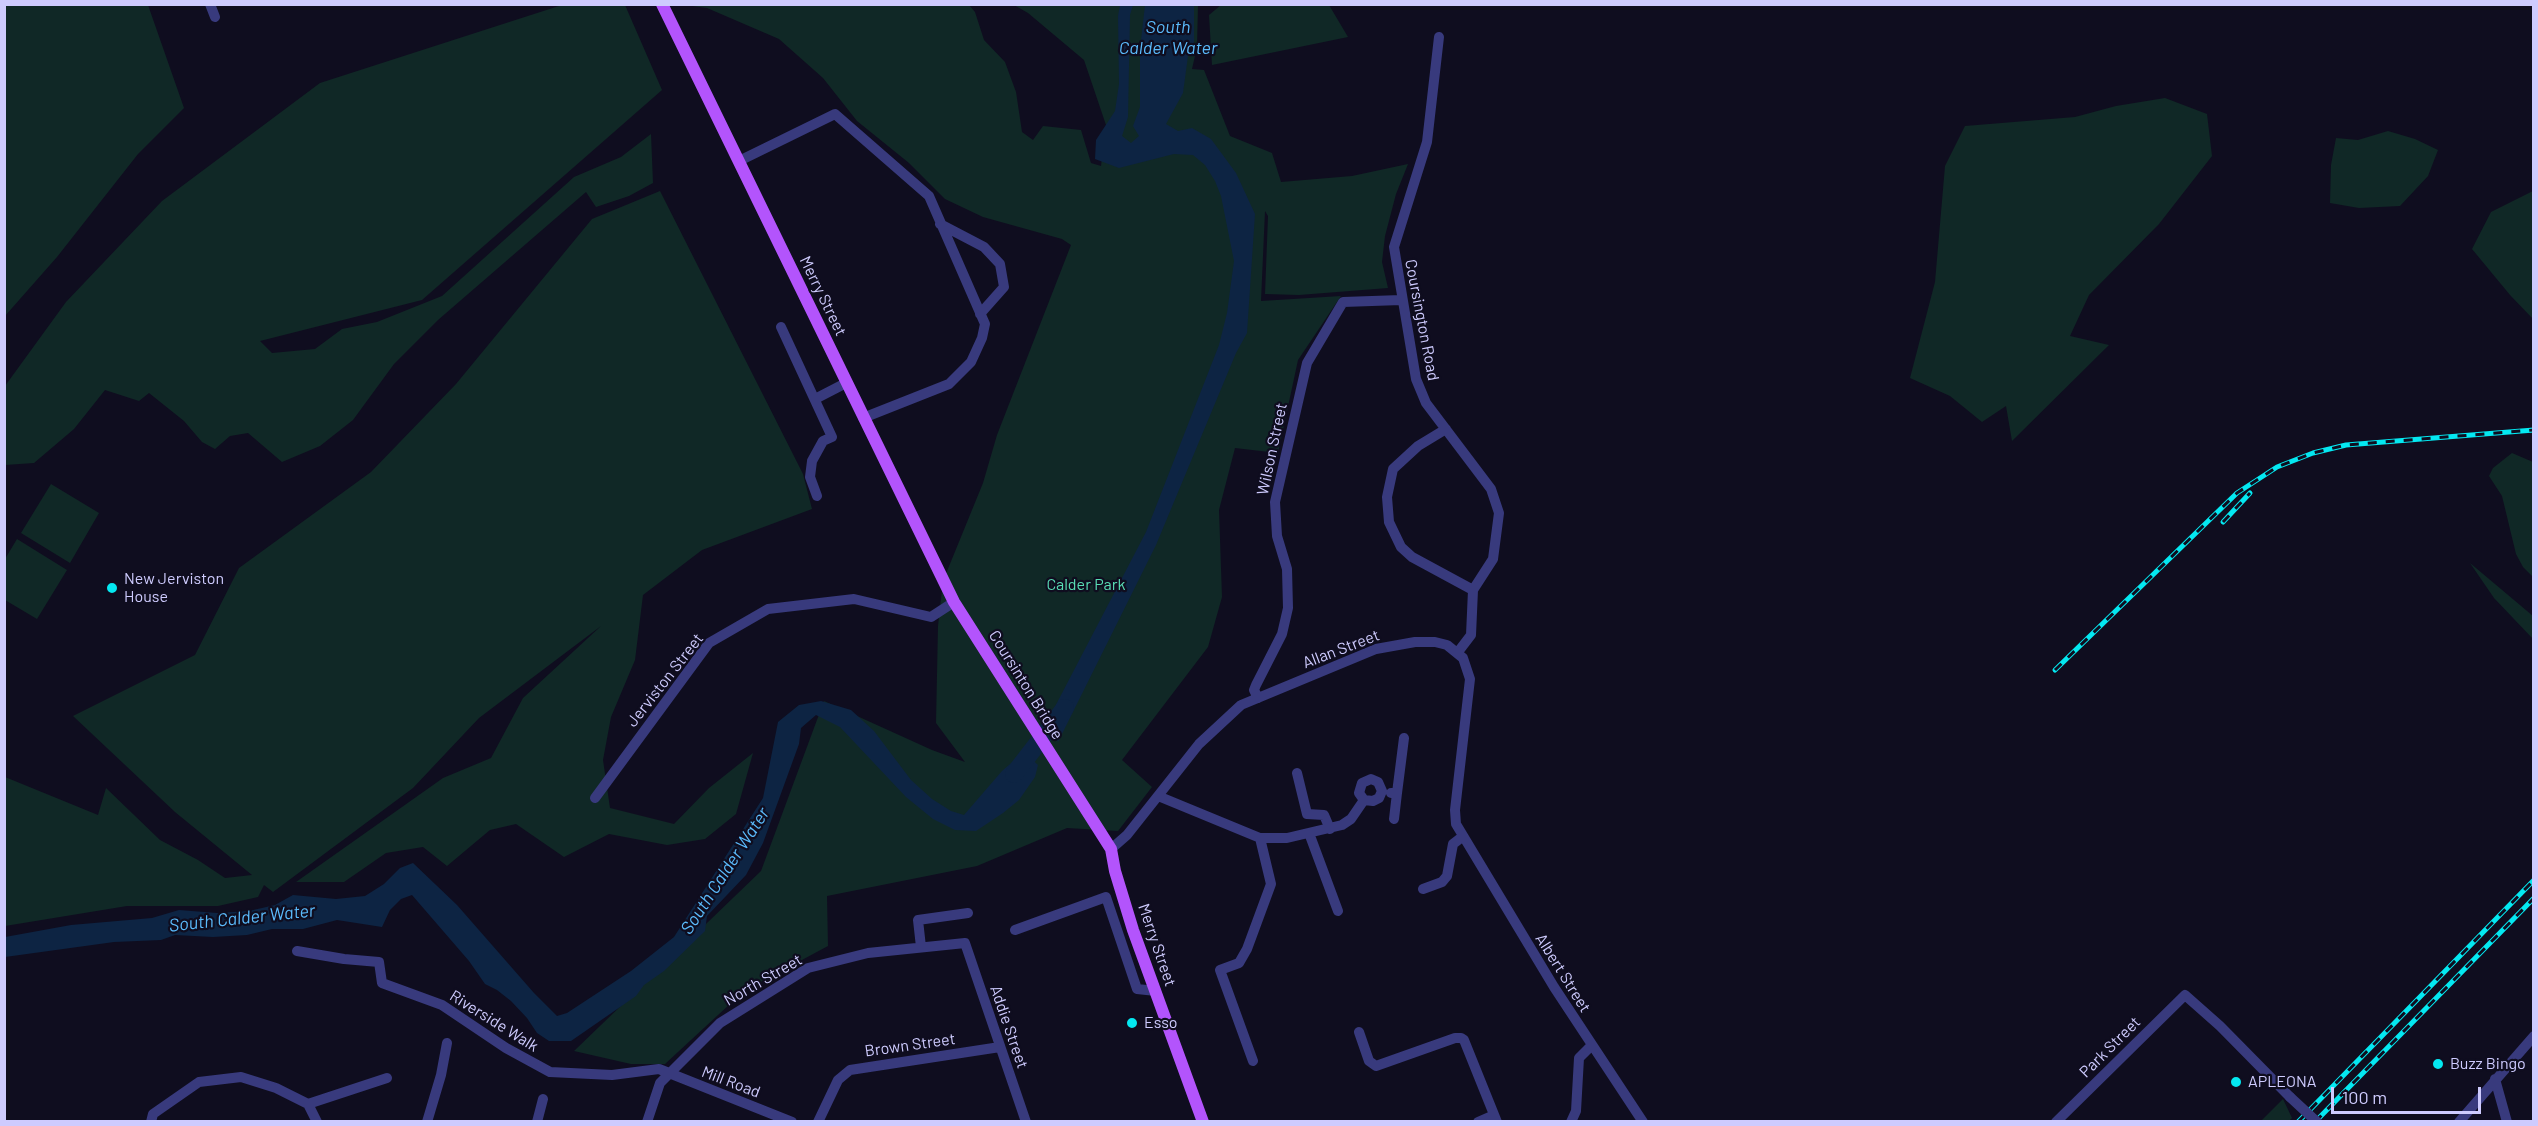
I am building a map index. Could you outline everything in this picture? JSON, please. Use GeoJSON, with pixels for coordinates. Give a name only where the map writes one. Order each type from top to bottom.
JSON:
{"type":"FeatureCollection","features":[{"type":"Feature","properties":{"kind":"main road","name":"Merry Street"},"geometry":{"type":"LineString","coordinates":[[662,4],[954,602]]}},
{"type":"Feature","properties":{"kind":"main road","name":"Coursinton Bridge"},"geometry":{"type":"LineString","coordinates":[[954,602],[1070,786]]}},
{"type":"Feature","properties":{"kind":"main road","name":"Merry Street"},"geometry":{"type":"LineString","coordinates":[[1070,786],[1111,849],[1124,901],[1203,1122]]}},
{"type":"Feature","properties":{"kind":"street"},"geometry":{"type":"LineString","coordinates":[[210,4],[215,17]]}},
{"type":"Feature","properties":{"kind":"street","name":"Coursington Road"},"geometry":{"type":"LineString","coordinates":[[1439,37],[1426,142],[1394,247],[1401,300],[1416,379],[1426,403],[1491,489],[1499,513],[1493,559],[1473,590]]}},
{"type":"Feature","properties":{"kind":"street"},"geometry":{"type":"LineString","coordinates":[[739,161],[835,114],[929,196],[985,324],[982,338],[971,362],[949,384],[863,418]]}},
{"type":"Feature","properties":{"kind":"street"},"geometry":{"type":"LineString","coordinates":[[940,224],[984,247],[1000,264],[1004,287],[980,314]]}},
{"type":"Feature","properties":{"kind":"street","name":"Wilson Street"},"geometry":{"type":"LineString","coordinates":[[1258,698],[1254,690],[1282,634],[1288,608],[1287,569],[1277,536],[1275,502],[1307,363],[1343,302],[1401,300]]}},
{"type":"Feature","properties":{"kind":"street"},"geometry":{"type":"LineString","coordinates":[[781,327],[831,436],[823,441],[812,462],[810,477],[817,496]]}},
{"type":"Feature","properties":{"kind":"street"},"geometry":{"type":"LineString","coordinates":[[815,399],[846,383]]}},
{"type":"Feature","properties":{"kind":"street"},"geometry":{"type":"LineString","coordinates":[[1423,889],[1442,882],[1447,876],[1453,844],[1462,837],[1456,824],[1455,810],[1470,679],[1466,664],[1458,652],[1471,634],[1473,590],[1412,557],[1401,547],[1389,522],[1387,497],[1393,469],[1418,446],[1446,429]]}},
{"type":"Feature","properties":{"kind":"street","name":"Jerviston Street"},"geometry":{"type":"LineString","coordinates":[[595,798],[709,644],[768,609],[854,599],[931,617],[954,602]]}},
{"type":"Feature","properties":{"kind":"street","name":"Allan Street"},"geometry":{"type":"LineString","coordinates":[[1111,849],[1127,835],[1199,744],[1240,705],[1395,644],[1434,642],[1447,645],[1458,652]]}},
{"type":"Feature","properties":{"kind":"street"},"geometry":{"type":"LineString","coordinates":[[1394,819],[1404,738]]}},
{"type":"Feature","properties":{"kind":"street"},"geometry":{"type":"LineString","coordinates":[[1297,773],[1306,814],[1324,815],[1330,829]]}},
{"type":"Feature","properties":{"kind":"street"},"geometry":{"type":"LineString","coordinates":[[1375,780],[1380,784],[1382,791],[1377,800],[1364,800],[1359,793],[1360,786],[1365,781],[1375,780]]}},
{"type":"Feature","properties":{"kind":"street"},"geometry":{"type":"LineString","coordinates":[[1382,791],[1397,793]]}},
{"type":"Feature","properties":{"kind":"street"},"geometry":{"type":"LineString","coordinates":[[1158,796],[1260,838],[1287,838],[1342,825],[1351,819],[1364,800]]}},
{"type":"Feature","properties":{"kind":"street"},"geometry":{"type":"LineString","coordinates":[[1309,833],[1338,911]]}},
{"type":"Feature","properties":{"kind":"street","name":"Albert Street"},"geometry":{"type":"LineString","coordinates":[[1462,837],[1591,1046],[1643,1122]]}},
{"type":"Feature","properties":{"kind":"street"},"geometry":{"type":"LineString","coordinates":[[1253,1061],[1220,970],[1239,963],[1247,950],[1271,884],[1260,838]]}},
{"type":"Feature","properties":{"kind":"street"},"geometry":{"type":"LineString","coordinates":[[1015,930],[1106,897],[1137,989],[1156,991]]}},
{"type":"Feature","properties":{"kind":"street"},"geometry":{"type":"LineString","coordinates":[[921,947],[918,920],[968,913]]}},
{"type":"Feature","properties":{"kind":"street","name":"North Street"},"geometry":{"type":"LineString","coordinates":[[647,1122],[664,1071],[720,1023],[808,968],[868,953],[965,943]]}},
{"type":"Feature","properties":{"kind":"street","name":"Addie Street"},"geometry":{"type":"LineString","coordinates":[[965,943],[1026,1122]]}},
{"type":"Feature","properties":{"kind":"street","name":"Riverside Walk"},"geometry":{"type":"LineString","coordinates":[[297,951],[379,962],[382,983],[442,1005],[506,1048],[550,1072],[612,1075],[664,1071]]}},
{"type":"Feature","properties":{"kind":"street","name":"Park Street"},"geometry":{"type":"LineString","coordinates":[[2056,1122],[2184,995],[2220,1026],[2317,1122]]}},
{"type":"Feature","properties":{"kind":"street"},"geometry":{"type":"LineString","coordinates":[[1359,1032],[1369,1062],[1376,1066],[1455,1038],[1464,1040],[1495,1118],[1478,1122]]}},
{"type":"Feature","properties":{"kind":"street"},"geometry":{"type":"LineString","coordinates":[[2459,1122],[2534,1036]]}},
{"type":"Feature","properties":{"kind":"street"},"geometry":{"type":"LineString","coordinates":[[427,1122],[441,1075],[447,1043]]}},
{"type":"Feature","properties":{"kind":"street"},"geometry":{"type":"LineString","coordinates":[[1571,1122],[1576,1111],[1579,1058],[1591,1046]]}},
{"type":"Feature","properties":{"kind":"street","name":"Brown Street"},"geometry":{"type":"LineString","coordinates":[[818,1122],[838,1080],[849,1070],[1000,1047]]}},
{"type":"Feature","properties":{"kind":"street","name":"Mill Road"},"geometry":{"type":"LineString","coordinates":[[664,1071],[792,1122]]}},
{"type":"Feature","properties":{"kind":"street"},"geometry":{"type":"LineString","coordinates":[[151,1122],[153,1114],[199,1082],[241,1077],[276,1088],[308,1104],[318,1122]]}},
{"type":"Feature","properties":{"kind":"street"},"geometry":{"type":"LineString","coordinates":[[308,1104],[387,1078]]}},
{"type":"Feature","properties":{"kind":"street"},"geometry":{"type":"LineString","coordinates":[[2495,1079],[2507,1122]]}},
{"type":"Feature","properties":{"kind":"street"},"geometry":{"type":"LineString","coordinates":[[537,1122],[543,1099]]}},
{"type":"Feature","properties":{"kind":"green space"},"geometry":{"type":"Polygon","coordinates":[[[5,4],[148,5],[184,108],[138,154],[57,257],[5,316],[5,4]]]}},
{"type":"Feature","properties":{"kind":"green space"},"geometry":{"type":"Polygon","coordinates":[[[562,5],[625,5],[662,90],[422,300],[260,341],[272,353],[315,349],[342,329],[377,322],[442,296],[574,177],[621,157],[651,134],[653,183],[629,196],[596,207],[586,192],[438,320],[394,364],[353,420],[320,446],[282,462],[248,433],[230,436],[215,449],[202,442],[184,421],[149,393],[139,401],[105,390],[74,429],[34,463],[5,465],[5,386],[66,302],[162,201],[320,83],[562,5]]]}},
{"type":"Feature","properties":{"kind":"green space","name":"Calder Park"},"geometry":{"type":"Polygon","coordinates":[[[685,5],[969,5],[975,12],[984,40],[1005,62],[1016,92],[1022,132],[1033,140],[1043,126],[1081,130],[1091,163],[1101,166],[1106,125],[1084,60],[1028,13],[1014,5],[1198,5],[1197,47],[1192,69],[1204,70],[1230,136],[1272,153],[1281,182],[1352,176],[1408,164],[1396,194],[1385,236],[1382,262],[1388,288],[1299,295],[1265,294],[1268,216],[1265,211],[1261,301],[1341,296],[1298,360],[1278,453],[1235,448],[1219,510],[1222,597],[1208,647],[1122,760],[1152,787],[1118,831],[1067,828],[977,866],[827,896],[828,946],[744,991],[665,1064],[631,1064],[574,1051],[761,871],[824,701],[932,750],[965,762],[936,723],[938,626],[943,581],[983,483],[997,435],[1071,245],[1062,239],[983,217],[945,199],[909,163],[857,121],[823,78],[779,39],[707,8],[685,5]]]}},
{"type":"Feature","properties":{"kind":"green space"},"geometry":{"type":"Polygon","coordinates":[[[1221,5],[1329,5],[1348,37],[1212,65],[1209,15],[1221,5]]]}},
{"type":"Feature","properties":{"kind":"green space"},"geometry":{"type":"Polygon","coordinates":[[[2165,98],[2207,114],[2212,156],[2159,224],[2089,295],[2070,336],[2109,345],[2012,441],[2006,406],[1982,422],[1950,396],[1910,378],[1935,282],[1945,166],[1965,126],[2075,117],[2116,106],[2165,98]]]}},
{"type":"Feature","properties":{"kind":"green space"},"geometry":{"type":"Polygon","coordinates":[[[2388,131],[2415,139],[2438,150],[2428,176],[2400,206],[2359,208],[2330,203],[2331,165],[2336,138],[2358,140],[2388,131]]]}},
{"type":"Feature","properties":{"kind":"green space"},"geometry":{"type":"Polygon","coordinates":[[[660,191],[803,474],[812,509],[702,550],[643,595],[635,660],[611,717],[603,760],[610,808],[674,824],[709,788],[753,753],[736,814],[705,839],[667,845],[609,834],[564,857],[516,824],[490,830],[447,866],[423,847],[386,853],[344,882],[296,882],[443,778],[491,758],[523,698],[601,626],[479,718],[413,788],[273,892],[264,885],[258,897],[218,906],[127,906],[5,926],[5,777],[98,815],[106,788],[160,840],[198,860],[225,878],[252,875],[175,812],[73,716],[195,655],[239,568],[371,472],[456,384],[592,219],[660,191]]]}},
{"type":"Feature","properties":{"kind":"green space"},"geometry":{"type":"Polygon","coordinates":[[[2533,191],[2533,319],[2472,249],[2491,212],[2533,191]]]}},
{"type":"Feature","properties":{"kind":"green space"},"geometry":{"type":"Polygon","coordinates":[[[2512,453],[2533,462],[2533,577],[2523,567],[2516,554],[2502,496],[2489,476],[2493,468],[2512,453]]]}},
{"type":"Feature","properties":{"kind":"green space"},"geometry":{"type":"Polygon","coordinates":[[[51,484],[99,513],[70,563],[21,533],[51,484]]]}},
{"type":"Feature","properties":{"kind":"green space"},"geometry":{"type":"Polygon","coordinates":[[[17,539],[67,570],[37,619],[5,600],[5,559],[17,539]]]}},
{"type":"Feature","properties":{"kind":"green space"},"geometry":{"type":"Polygon","coordinates":[[[2470,563],[2533,616],[2533,639],[2494,598],[2470,563]]]}},
{"type":"Feature","properties":{"kind":"green space"},"geometry":{"type":"Polygon","coordinates":[[[2283,1099],[2292,1118],[2289,1121],[2261,1121],[2283,1099]]]}},
{"type":"Feature","properties":{"kind":"water","name":"South Calder Water"},"geometry":{"type":"Polygon","coordinates":[[[1120,5],[1133,5],[1130,15],[1128,117],[1122,136],[1131,143],[1139,136],[1133,126],[1140,107],[1140,49],[1145,5],[1194,5],[1194,51],[1188,56],[1183,93],[1166,124],[1178,131],[1192,128],[1211,139],[1236,173],[1255,214],[1247,333],[1236,353],[1156,545],[1058,742],[1048,720],[1146,532],[1219,345],[1227,313],[1234,261],[1221,196],[1205,165],[1193,155],[1174,154],[1119,168],[1095,159],[1096,140],[1115,111],[1119,84],[1118,16],[1120,5]]]}},
{"type":"Feature","properties":{"kind":"water","name":"South Calder Water"},"geometry":{"type":"Polygon","coordinates":[[[821,701],[851,710],[874,731],[911,780],[932,799],[951,811],[964,815],[1002,771],[1024,752],[1038,765],[1035,777],[1019,800],[976,831],[955,830],[933,819],[906,797],[840,727],[816,715],[801,728],[799,744],[763,843],[746,875],[707,916],[705,931],[664,971],[644,985],[636,996],[571,1041],[549,1041],[537,1033],[511,1001],[485,984],[469,961],[412,895],[401,899],[390,910],[382,927],[337,920],[303,929],[272,929],[247,935],[213,937],[175,935],[161,940],[114,942],[5,957],[5,937],[71,925],[152,918],[179,910],[217,913],[249,911],[275,905],[293,895],[336,899],[365,896],[384,884],[400,868],[413,863],[457,905],[557,1016],[567,1013],[631,971],[674,937],[763,798],[778,722],[799,705],[821,701]]]}},
{"type":"Feature","properties":{"kind":"waterway","name":"South Calder Water"},"geometry":{"type":"LineString","coordinates":[[1014,774],[1065,708]]}},
{"type":"Feature","properties":{"kind":"railway"},"geometry":{"type":"LineString","coordinates":[[2055,670],[2237,493],[2277,467],[2313,453],[2346,445],[2534,430]]}},
{"type":"Feature","properties":{"kind":"railway"},"geometry":{"type":"LineString","coordinates":[[2223,522],[2250,493]]}},
{"type":"Feature","properties":{"kind":"railway"},"geometry":{"type":"LineString","coordinates":[[2298,1122],[2534,880]]}},
{"type":"Feature","properties":{"kind":"railway"},"geometry":{"type":"LineString","coordinates":[[2315,1122],[2534,898]]}},
{"type":"Feature","properties":{"kind":"place","name":"New Jerviston House"},"geometry":{"type":"Point","coordinates":[112,588]}},
{"type":"Feature","properties":{"kind":"place","name":"Esso"},"geometry":{"type":"Point","coordinates":[1132,1023]}},
{"type":"Feature","properties":{"kind":"place","name":"Buzz Bingo"},"geometry":{"type":"Point","coordinates":[2438,1064]}},
{"type":"Feature","properties":{"kind":"place","name":"APLEONA"},"geometry":{"type":"Point","coordinates":[2236,1082]}}]}
